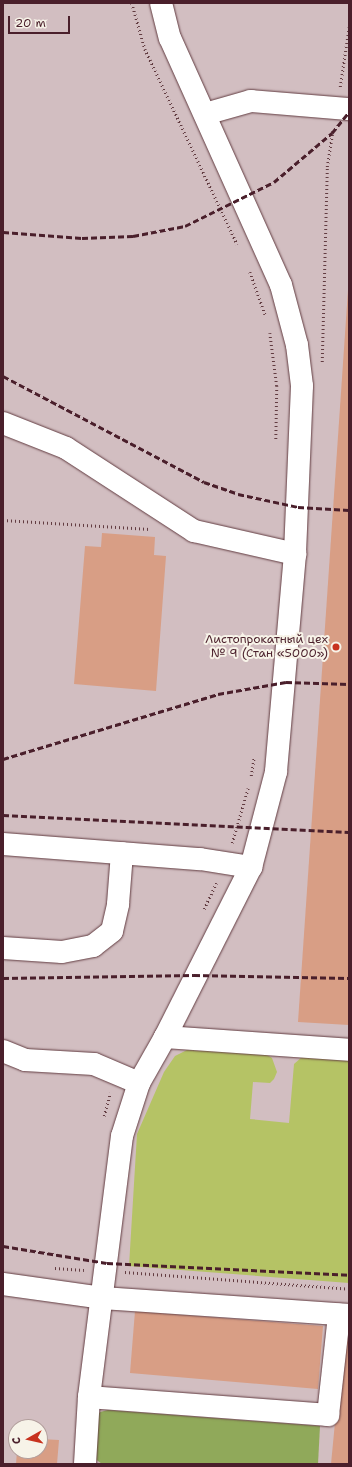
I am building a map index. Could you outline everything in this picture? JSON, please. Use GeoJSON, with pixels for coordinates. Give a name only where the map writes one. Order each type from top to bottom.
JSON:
{"type":"FeatureCollection","features":[{"type":"Feature","properties":{"kind":"lane"},"geometry":{"type":"LineString","coordinates":[[85,1464],[89,1397],[102,1298],[92,1269],[122,1136],[139,1083],[165,1037],[251,867],[276,772],[295,554],[302,386],[296,345],[281,285],[170,38],[161,3]]}},
{"type":"Feature","properties":{"kind":"lane"},"geometry":{"type":"LineString","coordinates":[[205,114],[250,101],[343,108]]}},
{"type":"Feature","properties":{"kind":"lane"},"geometry":{"type":"LineString","coordinates":[[3,423],[66,448],[194,531],[295,554]]}},
{"type":"Feature","properties":{"kind":"lane"},"geometry":{"type":"LineString","coordinates":[[3,844],[122,853],[251,867]]}},
{"type":"Feature","properties":{"kind":"lane"},"geometry":{"type":"LineString","coordinates":[[3,948],[62,952],[93,946],[112,931],[118,904],[122,853]]}},
{"type":"Feature","properties":{"kind":"lane"},"geometry":{"type":"LineString","coordinates":[[165,1037],[349,1050]]}},
{"type":"Feature","properties":{"kind":"lane"},"geometry":{"type":"LineString","coordinates":[[3,1051],[25,1060],[94,1064],[119,1072],[139,1083]]}},
{"type":"Feature","properties":{"kind":"lane"},"geometry":{"type":"LineString","coordinates":[[3,1284],[102,1298],[344,1315],[328,1415],[89,1397]]}},
{"type":"Feature","properties":{"kind":"path"},"geometry":{"type":"LineString","coordinates":[[132,3],[145,49],[241,252]]}},
{"type":"Feature","properties":{"kind":"path"},"geometry":{"type":"LineString","coordinates":[[322,370],[327,168],[343,108],[349,27]]}},
{"type":"Feature","properties":{"kind":"path"},"geometry":{"type":"LineString","coordinates":[[248,266],[266,318]]}},
{"type":"Feature","properties":{"kind":"path"},"geometry":{"type":"LineString","coordinates":[[269,326],[277,386],[276,448]]}},
{"type":"Feature","properties":{"kind":"path"},"geometry":{"type":"LineString","coordinates":[[3,520],[156,530]]}},
{"type":"Feature","properties":{"kind":"path"},"geometry":{"type":"LineString","coordinates":[[202,912],[226,864],[251,778],[255,749]]}},
{"type":"Feature","properties":{"kind":"path"},"geometry":{"type":"LineString","coordinates":[[104,1118],[106,1102],[119,1072]]}},
{"type":"Feature","properties":{"kind":"path"},"geometry":{"type":"LineString","coordinates":[[47,1267],[92,1269],[349,1289]]}},
{"type":"Feature","properties":{"kind":"shaded area"},"geometry":{"type":"Polygon","coordinates":[[[3,3],[349,3],[349,1464],[3,1464],[3,3]]]}},
{"type":"Feature","properties":{"kind":"green space"},"geometry":{"type":"Polygon","coordinates":[[[187,1050],[264,1053],[272,1058],[277,1072],[274,1079],[270,1083],[253,1082],[250,1119],[289,1123],[294,1064],[302,1057],[349,1060],[349,1283],[129,1266],[137,1134],[164,1072],[175,1056],[187,1050]]]}},
{"type":"Feature","properties":{"kind":"green space"},"geometry":{"type":"Polygon","coordinates":[[[108,1410],[320,1426],[318,1464],[102,1464],[94,1458],[94,1422],[100,1412],[108,1410]]]}},
{"type":"Feature","properties":{"kind":"building","name":"Листопрокатный цех № 9 (Стан «5000»)"},"geometry":{"type":"Polygon","coordinates":[[[349,290],[349,1025],[298,1022],[349,290]]]}},
{"type":"Feature","properties":{"kind":"building"},"geometry":{"type":"Polygon","coordinates":[[[102,533],[155,537],[154,555],[166,556],[156,691],[74,684],[85,546],[101,547],[102,533]]]}},
{"type":"Feature","properties":{"kind":"building"},"geometry":{"type":"Polygon","coordinates":[[[135,1311],[323,1326],[318,1389],[130,1373],[135,1311]]]}},
{"type":"Feature","properties":{"kind":"building"},"geometry":{"type":"Polygon","coordinates":[[[344,1329],[349,1330],[349,1464],[331,1464],[344,1329]]]}},
{"type":"Feature","properties":{"kind":"building"},"geometry":{"type":"Polygon","coordinates":[[[48,1439],[59,1440],[57,1464],[16,1464],[16,1459],[48,1459],[48,1439]]]}},
{"type":"Feature","properties":{"kind":"railway"},"geometry":{"type":"LineString","coordinates":[[3,232],[82,238],[133,236],[185,226],[274,182],[332,133],[349,112]]}},
{"type":"Feature","properties":{"kind":"railway"},"geometry":{"type":"LineString","coordinates":[[3,376],[204,482],[238,494],[298,507],[349,510]]}},
{"type":"Feature","properties":{"kind":"railway"},"geometry":{"type":"LineString","coordinates":[[3,759],[218,694],[286,682],[349,684]]}},
{"type":"Feature","properties":{"kind":"railway"},"geometry":{"type":"LineString","coordinates":[[3,815],[349,832]]}},
{"type":"Feature","properties":{"kind":"railway"},"geometry":{"type":"LineString","coordinates":[[3,978],[194,975],[349,978]]}},
{"type":"Feature","properties":{"kind":"railway"},"geometry":{"type":"LineString","coordinates":[[3,1246],[107,1263],[349,1275]]}},
{"type":"Feature","properties":{"kind":"place","name":"Листопрокатный цех № 9 (Стан «5000»)"},"geometry":{"type":"Point","coordinates":[336,647]}}]}
